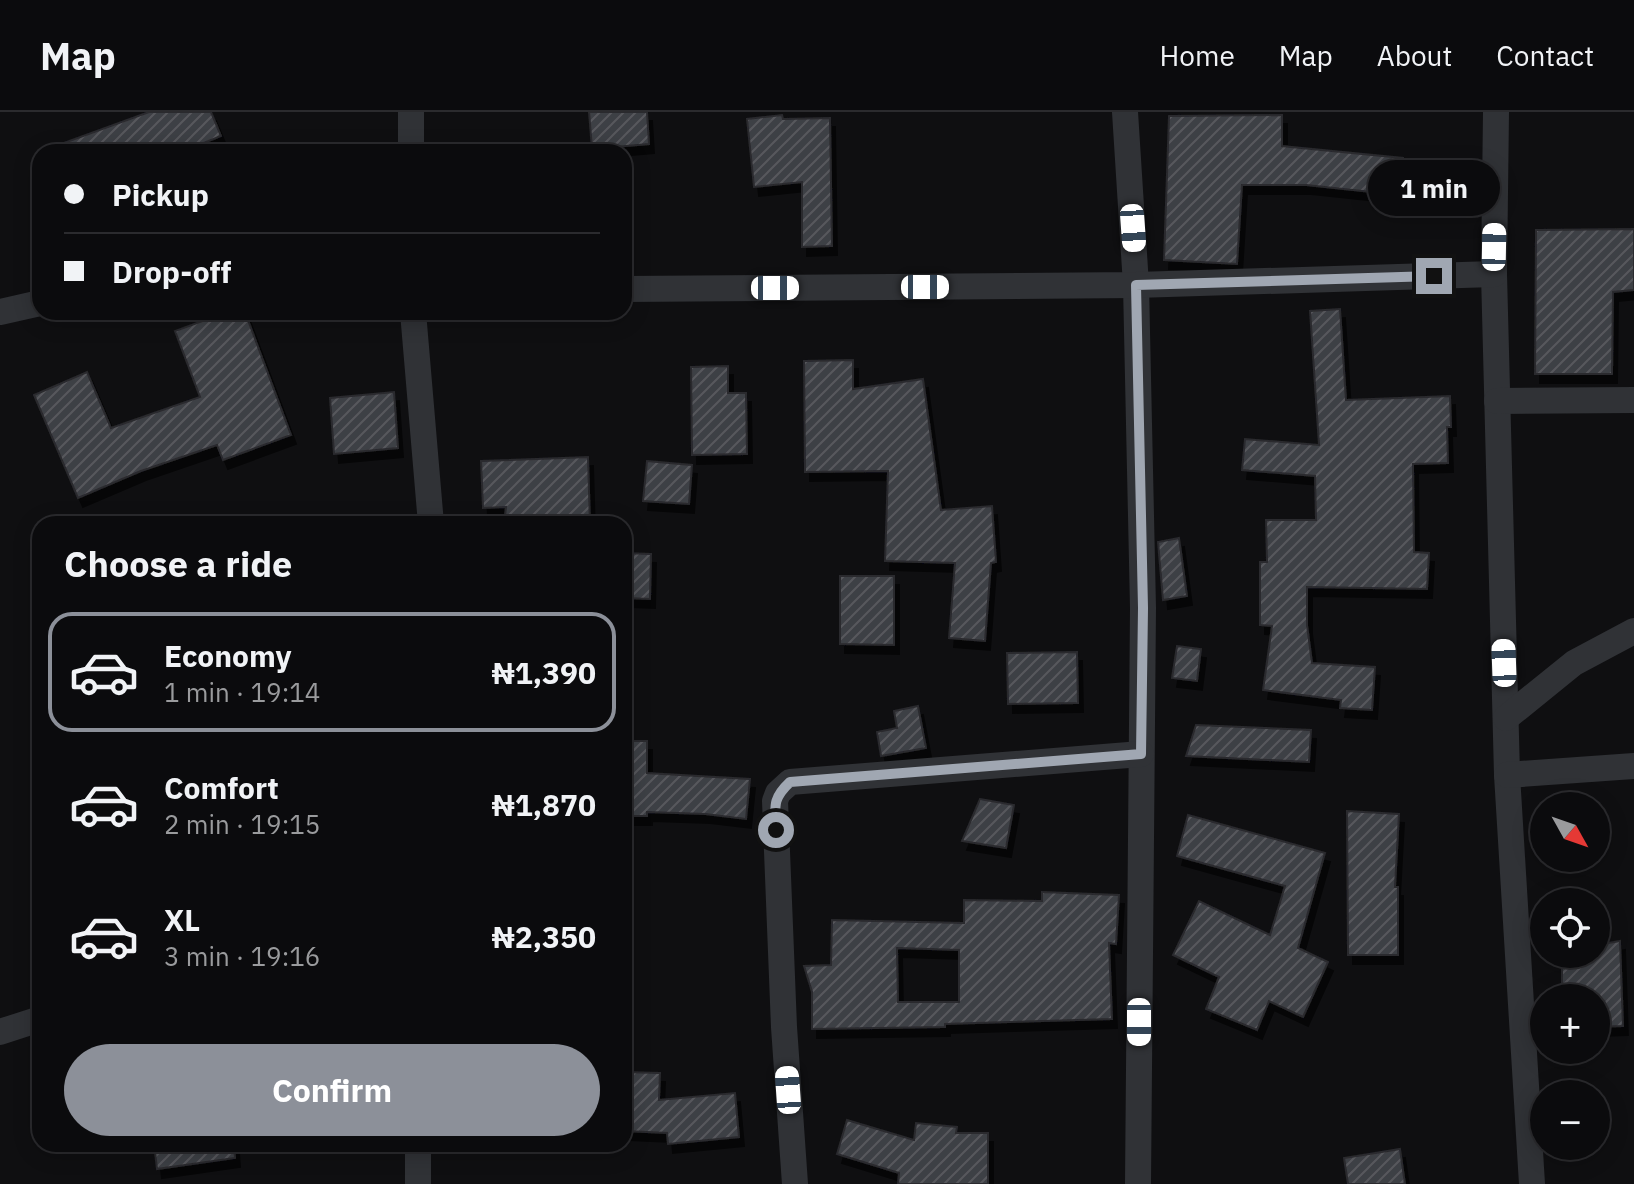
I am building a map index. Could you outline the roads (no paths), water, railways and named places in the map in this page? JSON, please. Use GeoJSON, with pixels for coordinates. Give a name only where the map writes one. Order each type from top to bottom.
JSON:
{"type":"FeatureCollection","features":[{"type":"Feature","properties":{"kind":"street"},"geometry":{"type":"LineString","coordinates":[[411,112],[411,144]]}},
{"type":"Feature","properties":{"kind":"street"},"geometry":{"type":"LineString","coordinates":[[1125,112],[1136,285],[1143,608],[1138,1184]]}},
{"type":"Feature","properties":{"kind":"street"},"geometry":{"type":"LineString","coordinates":[[1496,112],[1494,274],[1507,775],[1532,1184]]}},
{"type":"Feature","properties":{"kind":"street"},"geometry":{"type":"LineString","coordinates":[[632,289],[1136,285],[1494,274]]}},
{"type":"Feature","properties":{"kind":"street"},"geometry":{"type":"LineString","coordinates":[[0,312],[32,305]]}},
{"type":"Feature","properties":{"kind":"street"},"geometry":{"type":"LineString","coordinates":[[414,320],[430,516]]}},
{"type":"Feature","properties":{"kind":"street"},"geometry":{"type":"LineString","coordinates":[[1497,401],[1634,400]]}},
{"type":"Feature","properties":{"kind":"street"},"geometry":{"type":"LineString","coordinates":[[1506,718],[1574,663],[1634,631]]}},
{"type":"Feature","properties":{"kind":"street"},"geometry":{"type":"LineString","coordinates":[[795,1184],[784,1027],[775,801],[778,793],[790,782],[1141,754]]}},
{"type":"Feature","properties":{"kind":"street"},"geometry":{"type":"LineString","coordinates":[[1507,775],[1634,766]]}},
{"type":"Feature","properties":{"kind":"street"},"geometry":{"type":"LineString","coordinates":[[0,1032],[32,1022]]}},
{"type":"Feature","properties":{"kind":"street"},"geometry":{"type":"LineString","coordinates":[[418,1152],[418,1184]]}}]}
